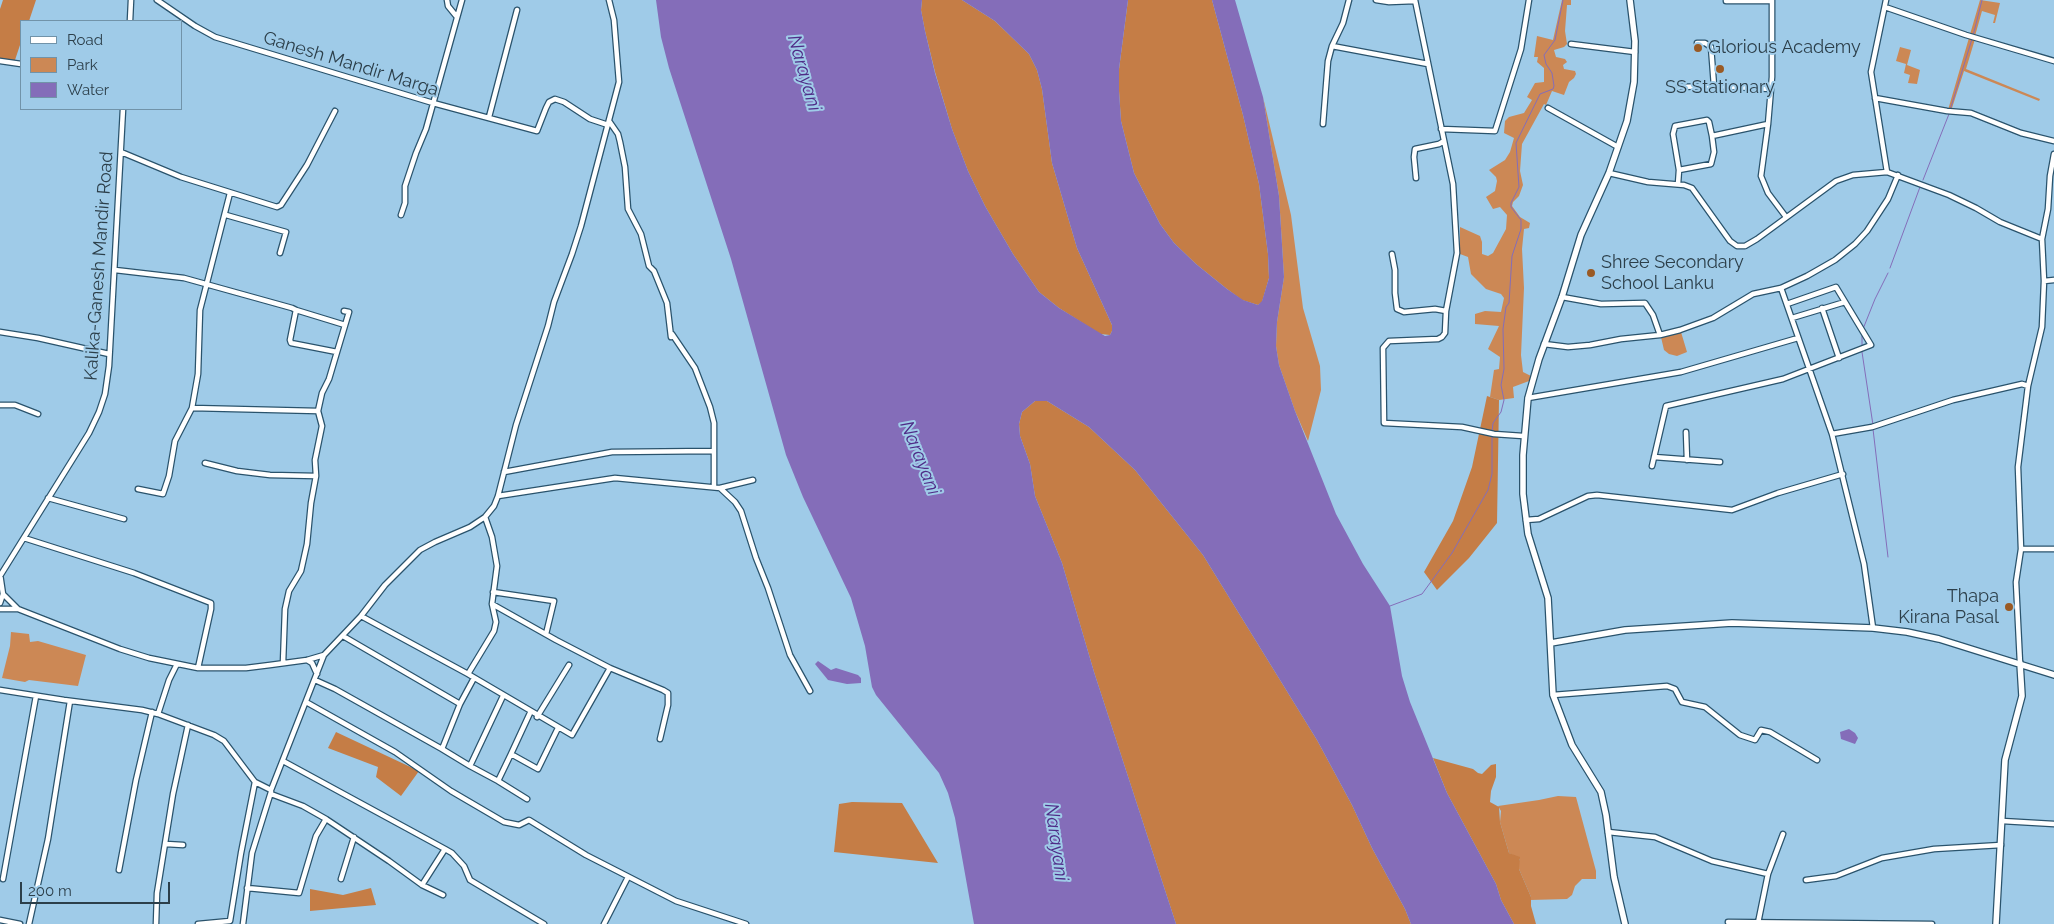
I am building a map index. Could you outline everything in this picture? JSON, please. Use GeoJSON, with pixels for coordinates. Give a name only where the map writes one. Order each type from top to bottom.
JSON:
{"type":"FeatureCollection","features":[{"type":"Feature","properties":{"kind":"street"},"geometry":{"type":"LineString","coordinates":[[130,20],[131,0]]}},
{"type":"Feature","properties":{"kind":"street","name":"Ganesh Mandir Marga"},"geometry":{"type":"LineString","coordinates":[[157,0],[215,37],[433,103],[538,131],[549,102],[555,99],[564,102],[590,119],[609,123]]}},
{"type":"Feature","properties":{"kind":"street"},"geometry":{"type":"LineString","coordinates":[[447,0],[448,6],[457,17]]}},
{"type":"Feature","properties":{"kind":"street"},"geometry":{"type":"LineString","coordinates":[[401,214],[405,186],[426,129],[462,0]]}},
{"type":"Feature","properties":{"kind":"street"},"geometry":{"type":"LineString","coordinates":[[198,924],[230,920],[243,922],[252,853],[271,792],[324,655],[361,616],[385,585],[420,550],[470,527],[485,517],[494,506],[516,425],[554,302],[572,254],[619,82],[614,20],[608,0]]}},
{"type":"Feature","properties":{"kind":"street"},"geometry":{"type":"LineString","coordinates":[[1323,124],[1328,61],[1350,0]]}},
{"type":"Feature","properties":{"kind":"street"},"geometry":{"type":"LineString","coordinates":[[1376,0],[1389,2],[1415,0],[1453,184],[1457,253],[1446,311],[1445,333],[1438,339],[1389,341],[1385,343],[1382,358],[1384,423],[1462,427],[1494,434],[1524,436]]}},
{"type":"Feature","properties":{"kind":"street"},"geometry":{"type":"LineString","coordinates":[[1442,129],[1494,131],[1521,49],[1529,0]]}},
{"type":"Feature","properties":{"kind":"street"},"geometry":{"type":"LineString","coordinates":[[1625,924],[1614,878],[1601,792],[1572,745],[1563,726],[1553,695],[1548,598],[1526,520],[1523,494],[1524,436],[1528,398],[1581,235],[1609,173],[1632,97],[1635,52],[1634,25],[1630,0]]}},
{"type":"Feature","properties":{"kind":"street"},"geometry":{"type":"LineString","coordinates":[[1886,0],[1871,72],[1887,172]]}},
{"type":"Feature","properties":{"kind":"street"},"geometry":{"type":"LineString","coordinates":[[1726,1],[1772,1],[1771,89],[1761,176],[1768,193],[1786,217]]}},
{"type":"Feature","properties":{"kind":"street"},"geometry":{"type":"LineString","coordinates":[[1885,7],[1966,35],[2054,61]]}},
{"type":"Feature","properties":{"kind":"street"},"geometry":{"type":"LineString","coordinates":[[489,117],[517,10]]}},
{"type":"Feature","properties":{"kind":"street"},"geometry":{"type":"LineString","coordinates":[[1696,43],[1705,43],[1711,48],[1714,86]]}},
{"type":"Feature","properties":{"kind":"street"},"geometry":{"type":"LineString","coordinates":[[1571,44],[1635,52]]}},
{"type":"Feature","properties":{"kind":"street"},"geometry":{"type":"LineString","coordinates":[[1332,46],[1428,64]]}},
{"type":"Feature","properties":{"kind":"street"},"geometry":{"type":"LineString","coordinates":[[0,61],[20,64]]}},
{"type":"Feature","properties":{"kind":"street"},"geometry":{"type":"LineString","coordinates":[[1679,87],[1714,86],[1771,89]]}},
{"type":"Feature","properties":{"kind":"street"},"geometry":{"type":"LineString","coordinates":[[1875,98],[1946,112],[1970,113],[2021,133],[2054,142]]}},
{"type":"Feature","properties":{"kind":"street"},"geometry":{"type":"LineString","coordinates":[[1548,108],[1618,147]]}},
{"type":"Feature","properties":{"kind":"street","name":"Kalika-Ganesh Mandir Road"},"geometry":{"type":"LineString","coordinates":[[0,575],[89,434],[105,394],[110,354],[118,170],[121,152],[123,110]]}},
{"type":"Feature","properties":{"kind":"street"},"geometry":{"type":"LineString","coordinates":[[121,152],[181,177],[277,207],[281,205],[307,165],[335,111]]}},
{"type":"Feature","properties":{"kind":"street"},"geometry":{"type":"LineString","coordinates":[[1678,184],[1679,170],[1673,134],[1675,126],[1706,120],[1709,122],[1714,152],[1711,164],[1679,170]]}},
{"type":"Feature","properties":{"kind":"street"},"geometry":{"type":"LineString","coordinates":[[609,123],[620,142],[625,167],[628,209],[641,234],[649,266],[654,271],[667,303],[671,335],[695,368],[710,407],[714,423],[714,487]]}},
{"type":"Feature","properties":{"kind":"street"},"geometry":{"type":"LineString","coordinates":[[1712,136],[1768,124]]}},
{"type":"Feature","properties":{"kind":"street"},"geometry":{"type":"LineString","coordinates":[[1416,178],[1415,149],[1439,144],[1444,141]]}},
{"type":"Feature","properties":{"kind":"street"},"geometry":{"type":"LineString","coordinates":[[1996,924],[2005,760],[2022,696],[2016,582],[2021,549],[2018,475],[2028,386],[2042,327],[2044,281],[2042,239],[2048,209],[2050,176],[2054,154]]}},
{"type":"Feature","properties":{"kind":"street"},"geometry":{"type":"LineString","coordinates":[[1609,173],[1648,182],[1688,186],[1696,191],[1730,240],[1737,246],[1744,246],[1757,239],[1836,181],[1853,175],[1887,172],[1898,174],[1968,204],[2000,222],[2042,239]]}},
{"type":"Feature","properties":{"kind":"street"},"geometry":{"type":"LineString","coordinates":[[1544,344],[1568,347],[1660,335],[1713,318],[1753,294],[1781,288],[1828,265],[1855,244],[1878,216],[1898,174]]}},
{"type":"Feature","properties":{"kind":"street"},"geometry":{"type":"LineString","coordinates":[[138,489],[163,494],[169,476],[175,441],[192,408],[198,374],[200,310],[226,215],[230,193]]}},
{"type":"Feature","properties":{"kind":"street"},"geometry":{"type":"LineString","coordinates":[[226,215],[286,232],[280,253]]}},
{"type":"Feature","properties":{"kind":"street"},"geometry":{"type":"LineString","coordinates":[[1392,254],[1395,270],[1394,287],[1397,309],[1404,312],[1435,309],[1446,311]]}},
{"type":"Feature","properties":{"kind":"street"},"geometry":{"type":"LineString","coordinates":[[115,270],[184,278],[207,283],[344,325]]}},
{"type":"Feature","properties":{"kind":"street"},"geometry":{"type":"LineString","coordinates":[[2044,281],[2054,280]]}},
{"type":"Feature","properties":{"kind":"street"},"geometry":{"type":"LineString","coordinates":[[1652,466],[1666,406],[1782,379],[1871,345],[1836,287],[1787,304]]}},
{"type":"Feature","properties":{"kind":"street"},"geometry":{"type":"LineString","coordinates":[[1781,288],[1811,369],[1843,474],[1864,564],[1873,628]]}},
{"type":"Feature","properties":{"kind":"street"},"geometry":{"type":"LineString","coordinates":[[1562,297],[1601,304],[1645,304],[1653,315],[1660,335]]}},
{"type":"Feature","properties":{"kind":"street"},"geometry":{"type":"LineString","coordinates":[[1792,318],[1845,302]]}},
{"type":"Feature","properties":{"kind":"street"},"geometry":{"type":"LineString","coordinates":[[1822,308],[1839,358]]}},
{"type":"Feature","properties":{"kind":"street"},"geometry":{"type":"LineString","coordinates":[[296,310],[291,343],[337,352]]}},
{"type":"Feature","properties":{"kind":"street"},"geometry":{"type":"LineString","coordinates":[[283,663],[285,609],[289,591],[301,571],[307,544],[316,476],[316,460],[322,426],[318,411],[322,393],[329,379],[349,312],[344,311]]}},
{"type":"Feature","properties":{"kind":"street"},"geometry":{"type":"LineString","coordinates":[[0,332],[38,338],[110,354]]}},
{"type":"Feature","properties":{"kind":"street"},"geometry":{"type":"LineString","coordinates":[[1528,398],[1681,372],[1798,338]]}},
{"type":"Feature","properties":{"kind":"street"},"geometry":{"type":"LineString","coordinates":[[1832,434],[1872,426],[1952,400],[2022,384],[2028,386]]}},
{"type":"Feature","properties":{"kind":"street"},"geometry":{"type":"LineString","coordinates":[[0,405],[15,405],[38,414]]}},
{"type":"Feature","properties":{"kind":"street"},"geometry":{"type":"LineString","coordinates":[[192,408],[318,411]]}},
{"type":"Feature","properties":{"kind":"street"},"geometry":{"type":"LineString","coordinates":[[1686,432],[1687,460]]}},
{"type":"Feature","properties":{"kind":"street"},"geometry":{"type":"LineString","coordinates":[[504,472],[612,452],[714,451]]}},
{"type":"Feature","properties":{"kind":"street"},"geometry":{"type":"LineString","coordinates":[[1654,457],[1720,462]]}},
{"type":"Feature","properties":{"kind":"street"},"geometry":{"type":"LineString","coordinates":[[205,463],[237,471],[270,475],[316,476]]}},
{"type":"Feature","properties":{"kind":"street"},"geometry":{"type":"LineString","coordinates":[[1526,520],[1539,519],[1588,496],[1597,495],[1732,510],[1778,493],[1843,474]]}},
{"type":"Feature","properties":{"kind":"street"},"geometry":{"type":"LineString","coordinates":[[498,496],[616,478],[720,488],[753,480]]}},
{"type":"Feature","properties":{"kind":"street"},"geometry":{"type":"LineString","coordinates":[[720,488],[735,502],[741,511],[790,655],[810,691]]}},
{"type":"Feature","properties":{"kind":"street"},"geometry":{"type":"LineString","coordinates":[[48,498],[124,519]]}},
{"type":"Feature","properties":{"kind":"street"},"geometry":{"type":"LineString","coordinates":[[468,674],[494,631],[495,617],[492,604],[496,575],[496,556],[485,517]]}},
{"type":"Feature","properties":{"kind":"street"},"geometry":{"type":"LineString","coordinates":[[24,538],[134,573],[211,603],[198,668]]}},
{"type":"Feature","properties":{"kind":"street"},"geometry":{"type":"LineString","coordinates":[[2021,549],[2054,549]]}},
{"type":"Feature","properties":{"kind":"street"},"geometry":{"type":"LineString","coordinates":[[0,575],[3,594],[0,603]]}},
{"type":"Feature","properties":{"kind":"street"},"geometry":{"type":"LineString","coordinates":[[493,592],[554,601],[546,634]]}},
{"type":"Feature","properties":{"kind":"street"},"geometry":{"type":"LineString","coordinates":[[3,594],[18,609]]}},
{"type":"Feature","properties":{"kind":"street"},"geometry":{"type":"LineString","coordinates":[[492,604],[610,668],[668,693],[668,705],[660,739]]}},
{"type":"Feature","properties":{"kind":"street"},"geometry":{"type":"LineString","coordinates":[[0,609],[18,609],[120,649],[198,668],[246,668],[307,660],[324,655]]}},
{"type":"Feature","properties":{"kind":"street"},"geometry":{"type":"LineString","coordinates":[[361,616],[468,674],[530,713],[572,735],[610,668]]}},
{"type":"Feature","properties":{"kind":"street"},"geometry":{"type":"LineString","coordinates":[[1551,643],[1625,630],[1732,623],[1873,628],[1907,632],[1939,639],[2020,663],[2054,676]]}},
{"type":"Feature","properties":{"kind":"street"},"geometry":{"type":"LineString","coordinates":[[343,636],[460,704]]}},
{"type":"Feature","properties":{"kind":"street"},"geometry":{"type":"LineString","coordinates":[[307,660],[312,663],[317,674]]}},
{"type":"Feature","properties":{"kind":"street"},"geometry":{"type":"LineString","coordinates":[[158,714],[168,680],[176,664]]}},
{"type":"Feature","properties":{"kind":"street"},"geometry":{"type":"LineString","coordinates":[[537,717],[569,665]]}},
{"type":"Feature","properties":{"kind":"street"},"geometry":{"type":"LineString","coordinates":[[442,749],[460,704],[474,678]]}},
{"type":"Feature","properties":{"kind":"street"},"geometry":{"type":"LineString","coordinates":[[314,680],[335,689],[527,799]]}},
{"type":"Feature","properties":{"kind":"street"},"geometry":{"type":"LineString","coordinates":[[1553,695],[1666,686],[1675,689],[1682,702],[1705,707],[1740,735],[1755,740],[1761,730],[1770,732],[1817,760]]}},
{"type":"Feature","properties":{"kind":"street"},"geometry":{"type":"LineString","coordinates":[[0,690],[152,712],[224,741],[255,782],[326,819],[422,885],[443,895]]}},
{"type":"Feature","properties":{"kind":"street"},"geometry":{"type":"LineString","coordinates":[[3,879],[36,696]]}},
{"type":"Feature","properties":{"kind":"street"},"geometry":{"type":"LineString","coordinates":[[470,766],[502,696]]}},
{"type":"Feature","properties":{"kind":"street"},"geometry":{"type":"LineString","coordinates":[[30,924],[48,839],[70,701]]}},
{"type":"Feature","properties":{"kind":"street"},"geometry":{"type":"LineString","coordinates":[[306,702],[395,752],[451,791],[504,822],[519,825],[529,820],[586,854],[676,901],[744,924]]}},
{"type":"Feature","properties":{"kind":"street"},"geometry":{"type":"LineString","coordinates":[[120,870],[136,780],[152,712]]}},
{"type":"Feature","properties":{"kind":"street"},"geometry":{"type":"LineString","coordinates":[[498,781],[530,713]]}},
{"type":"Feature","properties":{"kind":"street"},"geometry":{"type":"LineString","coordinates":[[156,924],[157,893],[173,794],[188,725]]}},
{"type":"Feature","properties":{"kind":"street"},"geometry":{"type":"LineString","coordinates":[[511,754],[538,769],[558,728]]}},
{"type":"Feature","properties":{"kind":"street"},"geometry":{"type":"LineString","coordinates":[[283,761],[452,853],[464,866],[470,880],[544,924]]}},
{"type":"Feature","properties":{"kind":"street"},"geometry":{"type":"LineString","coordinates":[[230,920],[255,782]]}},
{"type":"Feature","properties":{"kind":"street"},"geometry":{"type":"LineString","coordinates":[[247,888],[299,892],[316,836],[326,819]]}},
{"type":"Feature","properties":{"kind":"street"},"geometry":{"type":"LineString","coordinates":[[2002,821],[2054,824]]}},
{"type":"Feature","properties":{"kind":"street"},"geometry":{"type":"LineString","coordinates":[[1608,832],[1655,838],[1712,861],[1768,874]]}},
{"type":"Feature","properties":{"kind":"street"},"geometry":{"type":"LineString","coordinates":[[1757,923],[1768,874],[1783,834]]}},
{"type":"Feature","properties":{"kind":"street"},"geometry":{"type":"LineString","coordinates":[[342,879],[354,837]]}},
{"type":"Feature","properties":{"kind":"street"},"geometry":{"type":"LineString","coordinates":[[166,844],[183,845]]}},
{"type":"Feature","properties":{"kind":"street"},"geometry":{"type":"LineString","coordinates":[[1806,880],[1836,876],[1882,858],[1926,850],[2001,845]]}},
{"type":"Feature","properties":{"kind":"street"},"geometry":{"type":"LineString","coordinates":[[422,885],[445,849]]}},
{"type":"Feature","properties":{"kind":"street"},"geometry":{"type":"LineString","coordinates":[[604,924],[628,877]]}},
{"type":"Feature","properties":{"kind":"street"},"geometry":{"type":"LineString","coordinates":[[0,920],[20,924]]}},
{"type":"Feature","properties":{"kind":"street"},"geometry":{"type":"LineString","coordinates":[[1728,922],[1932,924]]}},
{"type":"Feature","properties":{"kind":"green space"},"geometry":{"type":"Polygon","coordinates":[[[1562,0],[1571,0],[1571,5],[1567,5],[1565,31],[1567,44],[1554,50],[1556,57],[1565,59],[1567,62],[1563,65],[1564,69],[1575,71],[1576,74],[1569,82],[1564,95],[1552,91],[1546,105],[1544,104],[1522,144],[1520,171],[1523,185],[1519,196],[1512,206],[1520,217],[1530,223],[1529,228],[1524,229],[1522,249],[1524,288],[1521,355],[1523,372],[1531,376],[1529,381],[1513,387],[1514,398],[1499,400],[1490,397],[1494,370],[1499,369],[1500,357],[1488,349],[1499,326],[1475,324],[1475,314],[1485,311],[1501,312],[1504,298],[1501,294],[1486,289],[1471,274],[1468,257],[1460,254],[1460,227],[1480,236],[1482,254],[1488,256],[1493,253],[1506,229],[1507,215],[1500,207],[1493,209],[1486,197],[1495,191],[1497,181],[1496,177],[1489,170],[1505,160],[1510,152],[1514,138],[1504,133],[1505,121],[1509,117],[1524,113],[1532,100],[1527,97],[1535,83],[1544,82],[1544,68],[1537,62],[1538,57],[1534,57],[1537,36],[1553,40],[1562,0]]]}},
{"type":"Feature","properties":{"kind":"green space"},"geometry":{"type":"Polygon","coordinates":[[[1980,0],[2000,3],[1995,23],[1993,23],[1995,15],[1982,11],[1975,36],[2054,60],[2054,63],[1975,39],[1966,69],[2040,99],[2039,101],[1964,71],[1951,111],[1948,110],[1980,0]]]}},
{"type":"Feature","properties":{"kind":"green space"},"geometry":{"type":"Polygon","coordinates":[[[1900,47],[1911,50],[1907,65],[1920,70],[1917,84],[1908,83],[1910,75],[1904,73],[1906,64],[1896,61],[1900,47]]]}},
{"type":"Feature","properties":{"kind":"green space"},"geometry":{"type":"Polygon","coordinates":[[[1263,97],[1291,215],[1303,308],[1320,366],[1321,390],[1308,441],[1279,365],[1276,346],[1277,322],[1284,277],[1279,196],[1263,97]]]}},
{"type":"Feature","properties":{"kind":"green space"},"geometry":{"type":"Polygon","coordinates":[[[1681,332],[1687,352],[1677,356],[1669,354],[1664,350],[1661,337],[1681,332]]]}},
{"type":"Feature","properties":{"kind":"green space"},"geometry":{"type":"Polygon","coordinates":[[[11,632],[29,634],[30,642],[38,641],[86,655],[78,686],[29,680],[25,682],[2,678],[10,646],[11,632]]]}},
{"type":"Feature","properties":{"kind":"green space"},"geometry":{"type":"Polygon","coordinates":[[[1558,796],[1576,797],[1596,871],[1596,879],[1582,879],[1575,886],[1572,895],[1567,899],[1530,900],[1531,897],[1519,869],[1518,863],[1520,859],[1509,853],[1500,822],[1501,811],[1498,806],[1558,796]]]}},
{"type":"Feature","properties":{"kind":"shaded area"},"geometry":{"type":"Polygon","coordinates":[[[3,0],[36,0],[29,20],[20,20],[20,45],[14,63],[0,59],[0,9],[3,0]]]}},
{"type":"Feature","properties":{"kind":"shaded area"},"geometry":{"type":"Polygon","coordinates":[[[922,0],[962,0],[995,21],[1029,54],[1037,70],[1042,89],[1052,163],[1077,248],[1112,325],[1110,335],[1100,334],[1059,308],[1039,292],[1013,254],[985,206],[968,171],[952,129],[925,31],[921,10],[922,0]]]}},
{"type":"Feature","properties":{"kind":"shaded area"},"geometry":{"type":"Polygon","coordinates":[[[1128,0],[1212,0],[1243,115],[1259,184],[1268,254],[1269,278],[1262,302],[1258,305],[1242,300],[1227,289],[1174,243],[1160,224],[1134,173],[1121,121],[1119,91],[1119,69],[1128,0]]]}},
{"type":"Feature","properties":{"kind":"shaded area"},"geometry":{"type":"Polygon","coordinates":[[[1487,396],[1499,400],[1497,523],[1469,558],[1437,590],[1424,572],[1453,521],[1472,467],[1487,396]]]}},
{"type":"Feature","properties":{"kind":"shaded area"},"geometry":{"type":"Polygon","coordinates":[[[1035,401],[1047,401],[1089,427],[1135,470],[1203,555],[1317,740],[1352,805],[1411,924],[1176,924],[1094,672],[1062,563],[1035,496],[1030,464],[1020,436],[1019,424],[1022,412],[1035,401]]]}},
{"type":"Feature","properties":{"kind":"shaded area"},"geometry":{"type":"Polygon","coordinates":[[[336,732],[419,771],[401,796],[376,777],[378,767],[328,748],[336,732]]]}},
{"type":"Feature","properties":{"kind":"shaded area"},"geometry":{"type":"Polygon","coordinates":[[[1433,758],[1473,769],[1482,774],[1491,765],[1496,764],[1496,777],[1491,791],[1490,802],[1499,807],[1500,822],[1509,853],[1520,857],[1519,869],[1531,897],[1531,906],[1536,924],[1514,924],[1501,900],[1496,884],[1447,793],[1433,758]]]}},
{"type":"Feature","properties":{"kind":"shaded area"},"geometry":{"type":"Polygon","coordinates":[[[852,802],[902,803],[938,863],[834,852],[839,804],[852,802]]]}},
{"type":"Feature","properties":{"kind":"shaded area"},"geometry":{"type":"Polygon","coordinates":[[[371,888],[376,905],[310,911],[310,889],[343,895],[371,888]]]}},
{"type":"Feature","properties":{"kind":"water","name":"Narayani"},"geometry":{"type":"Polygon","coordinates":[[[656,0],[922,0],[921,10],[925,31],[935,73],[952,129],[968,171],[985,206],[1013,254],[1039,292],[1059,308],[1105,336],[1110,335],[1112,325],[1077,248],[1052,163],[1042,89],[1037,70],[1029,54],[995,21],[962,0],[1128,0],[1119,69],[1119,91],[1121,121],[1134,173],[1160,224],[1174,243],[1227,289],[1243,300],[1258,305],[1262,301],[1269,278],[1268,254],[1259,184],[1243,115],[1212,0],[1235,0],[1263,97],[1279,196],[1284,277],[1277,322],[1276,346],[1279,365],[1336,514],[1363,564],[1390,606],[1402,676],[1410,702],[1447,793],[1496,884],[1501,900],[1514,924],[1411,924],[1352,805],[1317,740],[1203,555],[1135,470],[1089,427],[1047,401],[1035,401],[1022,412],[1019,424],[1020,436],[1030,464],[1035,496],[1062,563],[1094,672],[1176,924],[974,924],[955,818],[948,793],[939,773],[876,695],[872,687],[865,646],[851,598],[803,497],[786,455],[731,259],[669,68],[661,37],[656,0]]]}},
{"type":"Feature","properties":{"kind":"water"},"geometry":{"type":"Polygon","coordinates":[[[818,661],[831,670],[836,668],[858,675],[861,678],[861,683],[847,684],[828,680],[815,664],[818,661]]]}},
{"type":"Feature","properties":{"kind":"water"},"geometry":{"type":"Polygon","coordinates":[[[1849,729],[1858,738],[1855,744],[1841,739],[1840,732],[1849,729]]]}},
{"type":"Feature","properties":{"kind":"waterway"},"geometry":{"type":"LineString","coordinates":[[1492,432],[1493,423],[1501,412],[1504,400],[1501,385],[1504,369],[1503,329],[1506,307],[1509,303],[1512,256],[1521,229],[1521,220],[1511,207],[1519,187],[1516,143],[1540,94],[1553,89],[1554,86],[1552,73],[1546,64],[1544,55],[1555,40],[1563,0]]}},
{"type":"Feature","properties":{"kind":"waterway"},"geometry":{"type":"LineString","coordinates":[[1973,36],[1982,0]]}},
{"type":"Feature","properties":{"kind":"waterway"},"geometry":{"type":"LineString","coordinates":[[1950,110],[1972,39]]}},
{"type":"Feature","properties":{"kind":"waterway"},"geometry":{"type":"LineString","coordinates":[[1923,180],[1949,114]]}},
{"type":"Feature","properties":{"kind":"waterway"},"geometry":{"type":"LineString","coordinates":[[1890,268],[1920,187]]}},
{"type":"Feature","properties":{"kind":"waterway"},"geometry":{"type":"LineString","coordinates":[[1863,329],[1888,273]]}},
{"type":"Feature","properties":{"kind":"waterway"},"geometry":{"type":"LineString","coordinates":[[1862,336],[1862,347]]}},
{"type":"Feature","properties":{"kind":"waterway"},"geometry":{"type":"LineString","coordinates":[[1862,352],[1873,425]]}},
{"type":"Feature","properties":{"kind":"waterway"},"geometry":{"type":"LineString","coordinates":[[1873,429],[1888,557]]}},
{"type":"Feature","properties":{"kind":"waterway"},"geometry":{"type":"LineString","coordinates":[[1390,606],[1422,594],[1452,553],[1488,490],[1492,474],[1492,436]]}},
{"type":"Feature","properties":{"kind":"place","name":"Glorious Academy"},"geometry":{"type":"Point","coordinates":[1698,48]}},
{"type":"Feature","properties":{"kind":"place","name":"SS Stationary"},"geometry":{"type":"Point","coordinates":[1720,69]}},
{"type":"Feature","properties":{"kind":"place","name":"Shree Secondary School Lanku"},"geometry":{"type":"Point","coordinates":[1591,273]}},
{"type":"Feature","properties":{"kind":"place","name":"Thapa Kirana Pasal"},"geometry":{"type":"Point","coordinates":[2009,607]}}]}
